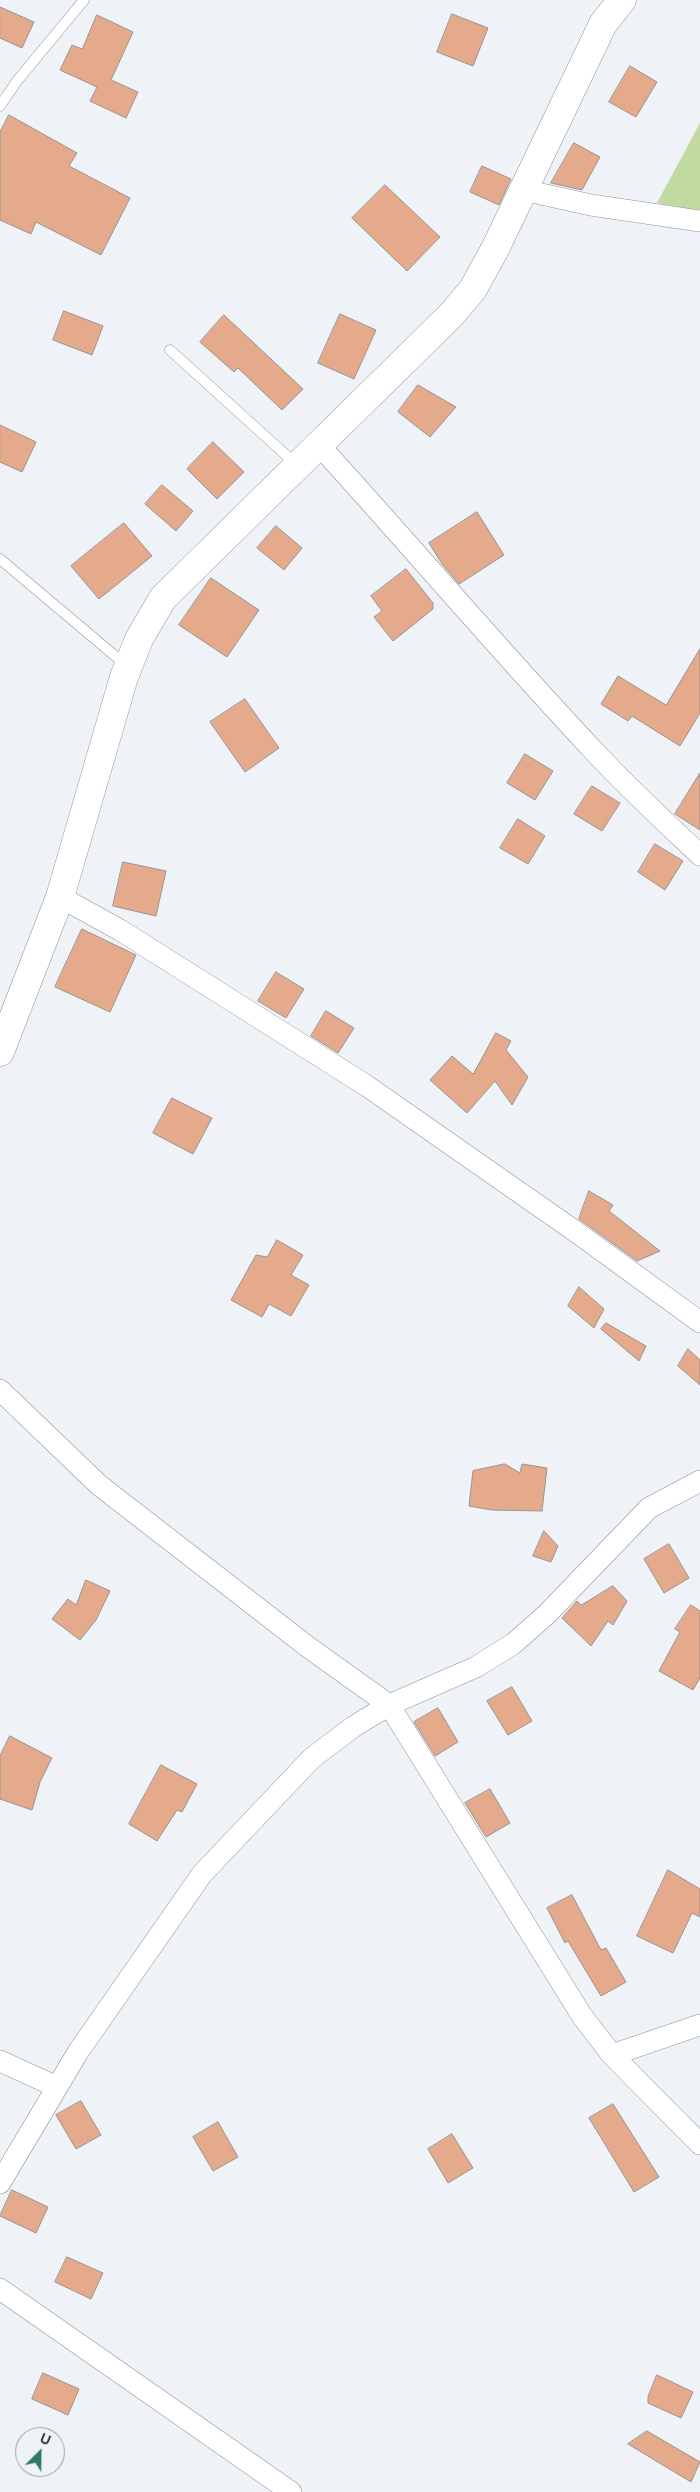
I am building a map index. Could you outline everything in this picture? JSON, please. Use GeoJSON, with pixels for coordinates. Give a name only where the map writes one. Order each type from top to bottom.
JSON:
{"type":"FeatureCollection","features":[{"type":"Feature","properties":{"kind":"street"},"geometry":{"type":"LineString","coordinates":[[0,1052],[60,897],[128,667],[139,639],[163,598],[452,314],[473,290],[604,24],[622,0]]}},
{"type":"Feature","properties":{"kind":"street"},"geometry":{"type":"LineString","coordinates":[[523,190],[591,205],[700,221]]}},
{"type":"Feature","properties":{"kind":"street"},"geometry":{"type":"LineString","coordinates":[[319,445],[593,751],[700,855]]}},
{"type":"Feature","properties":{"kind":"street"},"geometry":{"type":"LineString","coordinates":[[60,897],[120,930],[367,1086],[572,1228],[700,1322]]}},
{"type":"Feature","properties":{"kind":"street"},"geometry":{"type":"LineString","coordinates":[[0,1390],[99,1485],[308,1648],[389,1705],[556,1976],[612,2055],[700,2144]]}},
{"type":"Feature","properties":{"kind":"street"},"geometry":{"type":"LineString","coordinates":[[0,2183],[78,2052],[202,1874],[312,1758],[353,1727],[389,1705],[476,1667],[513,1644],[547,1614],[649,1508],[700,1481]]}},
{"type":"Feature","properties":{"kind":"street"},"geometry":{"type":"LineString","coordinates":[[612,2055],[700,2025]]}},
{"type":"Feature","properties":{"kind":"street"},"geometry":{"type":"LineString","coordinates":[[0,2061],[57,2087]]}},
{"type":"Feature","properties":{"kind":"street"},"geometry":{"type":"LineString","coordinates":[[0,2289],[291,2492]]}},
{"type":"Feature","properties":{"kind":"lane"},"geometry":{"type":"LineString","coordinates":[[0,106],[17,81],[84,0]]}},
{"type":"Feature","properties":{"kind":"lane"},"geometry":{"type":"LineString","coordinates":[[170,350],[298,466]]}},
{"type":"Feature","properties":{"kind":"lane"},"geometry":{"type":"LineString","coordinates":[[0,559],[128,667]]}},
{"type":"Feature","properties":{"kind":"green space"},"geometry":{"type":"Polygon","coordinates":[[[700,123],[700,211],[657,203],[700,123]]]}},
{"type":"Feature","properties":{"kind":"building"},"geometry":{"type":"Polygon","coordinates":[[[0,7],[34,22],[22,48],[0,38],[0,7]]]}},
{"type":"Feature","properties":{"kind":"building"},"geometry":{"type":"Polygon","coordinates":[[[452,14],[488,28],[473,66],[437,52],[452,14]]]}},
{"type":"Feature","properties":{"kind":"building"},"geometry":{"type":"Polygon","coordinates":[[[97,15],[133,32],[111,80],[138,92],[126,118],[90,101],[97,87],[60,70],[72,45],[82,49],[97,15]]]}},
{"type":"Feature","properties":{"kind":"building"},"geometry":{"type":"Polygon","coordinates":[[[630,66],[657,82],[636,117],[609,102],[630,66]]]}},
{"type":"Feature","properties":{"kind":"building"},"geometry":{"type":"Polygon","coordinates":[[[9,115],[77,153],[69,166],[130,198],[101,255],[36,222],[31,234],[0,220],[0,132],[9,115]]]}},
{"type":"Feature","properties":{"kind":"building"},"geometry":{"type":"Polygon","coordinates":[[[574,143],[600,157],[582,190],[551,183],[574,143]]]}},
{"type":"Feature","properties":{"kind":"building"},"geometry":{"type":"Polygon","coordinates":[[[482,166],[511,179],[499,205],[470,192],[482,166]]]}},
{"type":"Feature","properties":{"kind":"building"},"geometry":{"type":"Polygon","coordinates":[[[385,185],[440,237],[407,271],[352,218],[385,185]]]}},
{"type":"Feature","properties":{"kind":"building"},"geometry":{"type":"Polygon","coordinates":[[[64,311],[103,326],[92,355],[53,340],[64,311]]]}},
{"type":"Feature","properties":{"kind":"building"},"geometry":{"type":"Polygon","coordinates":[[[340,314],[376,330],[354,379],[318,363],[340,314]]]}},
{"type":"Feature","properties":{"kind":"building"},"geometry":{"type":"Polygon","coordinates":[[[224,315],[303,389],[282,410],[238,368],[234,372],[200,342],[224,315]]]}},
{"type":"Feature","properties":{"kind":"building"},"geometry":{"type":"Polygon","coordinates":[[[418,385],[456,407],[430,437],[398,412],[418,385]]]}},
{"type":"Feature","properties":{"kind":"building"},"geometry":{"type":"Polygon","coordinates":[[[0,425],[36,442],[22,472],[0,462],[0,425]]]}},
{"type":"Feature","properties":{"kind":"building"},"geometry":{"type":"Polygon","coordinates":[[[213,442],[244,472],[217,499],[187,469],[213,442]]]}},
{"type":"Feature","properties":{"kind":"building"},"geometry":{"type":"Polygon","coordinates":[[[162,485],[193,511],[176,531],[145,504],[162,485]]]}},
{"type":"Feature","properties":{"kind":"building"},"geometry":{"type":"Polygon","coordinates":[[[477,512],[504,555],[459,584],[442,564],[429,543],[477,512]]]}},
{"type":"Feature","properties":{"kind":"building"},"geometry":{"type":"Polygon","coordinates":[[[124,523],[152,556],[99,599],[71,566],[124,523]]]}},
{"type":"Feature","properties":{"kind":"building"},"geometry":{"type":"Polygon","coordinates":[[[276,526],[302,548],[284,570],[257,548],[276,526]]]}},
{"type":"Feature","properties":{"kind":"building"},"geometry":{"type":"Polygon","coordinates":[[[406,569],[433,603],[433,609],[393,641],[374,617],[382,611],[371,596],[406,569]]]}},
{"type":"Feature","properties":{"kind":"building"},"geometry":{"type":"Polygon","coordinates":[[[211,578],[259,610],[227,657],[179,625],[211,578]]]}},
{"type":"Feature","properties":{"kind":"building"},"geometry":{"type":"Polygon","coordinates":[[[700,649],[700,713],[680,746],[632,716],[628,721],[601,704],[618,676],[666,705],[700,649]]]}},
{"type":"Feature","properties":{"kind":"building"},"geometry":{"type":"Polygon","coordinates":[[[245,699],[279,748],[245,772],[210,722],[245,699]]]}},
{"type":"Feature","properties":{"kind":"building"},"geometry":{"type":"Polygon","coordinates":[[[525,754],[553,771],[535,800],[507,783],[525,754]]]}},
{"type":"Feature","properties":{"kind":"building"},"geometry":{"type":"Polygon","coordinates":[[[700,773],[700,830],[675,814],[700,773]]]}},
{"type":"Feature","properties":{"kind":"building"},"geometry":{"type":"Polygon","coordinates":[[[592,786],[620,803],[602,831],[574,814],[592,786]]]}},
{"type":"Feature","properties":{"kind":"building"},"geometry":{"type":"Polygon","coordinates":[[[518,819],[545,836],[528,864],[500,848],[518,819]]]}},
{"type":"Feature","properties":{"kind":"building"},"geometry":{"type":"Polygon","coordinates":[[[655,844],[683,861],[665,890],[638,872],[655,844]]]}},
{"type":"Feature","properties":{"kind":"building"},"geometry":{"type":"Polygon","coordinates":[[[123,862],[166,871],[156,916],[113,906],[123,862]]]}},
{"type":"Feature","properties":{"kind":"building"},"geometry":{"type":"Polygon","coordinates":[[[82,929],[136,955],[110,1012],[55,987],[82,929]]]}},
{"type":"Feature","properties":{"kind":"building"},"geometry":{"type":"Polygon","coordinates":[[[276,972],[304,989],[286,1018],[258,1001],[276,972]]]}},
{"type":"Feature","properties":{"kind":"building"},"geometry":{"type":"Polygon","coordinates":[[[326,1011],[354,1028],[338,1053],[311,1036],[326,1011]]]}},
{"type":"Feature","properties":{"kind":"building"},"geometry":{"type":"Polygon","coordinates":[[[496,1033],[511,1041],[506,1050],[528,1077],[512,1105],[495,1081],[467,1113],[430,1080],[452,1056],[473,1074],[496,1033]]]}},
{"type":"Feature","properties":{"kind":"building"},"geometry":{"type":"Polygon","coordinates":[[[172,1098],[212,1118],[193,1154],[153,1133],[172,1098]]]}},
{"type":"Feature","properties":{"kind":"building"},"geometry":{"type":"Polygon","coordinates":[[[589,1191],[613,1205],[609,1211],[660,1251],[637,1261],[579,1219],[589,1191]]]}},
{"type":"Feature","properties":{"kind":"building"},"geometry":{"type":"Polygon","coordinates":[[[277,1240],[303,1255],[291,1275],[309,1285],[291,1316],[269,1304],[262,1317],[231,1300],[256,1255],[267,1257],[277,1240]]]}},
{"type":"Feature","properties":{"kind":"building"},"geometry":{"type":"Polygon","coordinates":[[[579,1287],[604,1309],[594,1328],[568,1306],[579,1287]]]}},
{"type":"Feature","properties":{"kind":"building"},"geometry":{"type":"Polygon","coordinates":[[[606,1323],[646,1346],[639,1361],[601,1329],[606,1323]]]}},
{"type":"Feature","properties":{"kind":"building"},"geometry":{"type":"Polygon","coordinates":[[[688,1349],[700,1360],[700,1385],[678,1366],[688,1349]]]}},
{"type":"Feature","properties":{"kind":"building"},"geometry":{"type":"Polygon","coordinates":[[[505,1464],[520,1473],[522,1464],[547,1468],[542,1511],[492,1510],[469,1506],[473,1471],[505,1464]]]}},
{"type":"Feature","properties":{"kind":"building"},"geometry":{"type":"Polygon","coordinates":[[[544,1531],[558,1546],[551,1562],[533,1556],[544,1531]]]}},
{"type":"Feature","properties":{"kind":"building"},"geometry":{"type":"Polygon","coordinates":[[[669,1544],[689,1578],[664,1593],[644,1559],[669,1544]]]}},
{"type":"Feature","properties":{"kind":"building"},"geometry":{"type":"Polygon","coordinates":[[[86,1580],[110,1591],[96,1620],[80,1640],[52,1619],[68,1599],[76,1605],[86,1580]]]}},
{"type":"Feature","properties":{"kind":"building"},"geometry":{"type":"Polygon","coordinates":[[[613,1586],[627,1601],[613,1625],[608,1621],[591,1646],[562,1618],[577,1601],[581,1605],[613,1586]]]}},
{"type":"Feature","properties":{"kind":"building"},"geometry":{"type":"Polygon","coordinates":[[[691,1605],[700,1611],[700,1678],[693,1690],[659,1671],[680,1632],[675,1629],[691,1605]]]}},
{"type":"Feature","properties":{"kind":"building"},"geometry":{"type":"Polygon","coordinates":[[[512,1687],[532,1721],[508,1735],[487,1701],[512,1687]]]}},
{"type":"Feature","properties":{"kind":"building"},"geometry":{"type":"Polygon","coordinates":[[[438,1708],[458,1742],[435,1756],[414,1722],[438,1708]]]}},
{"type":"Feature","properties":{"kind":"building"},"geometry":{"type":"Polygon","coordinates":[[[10,1736],[52,1758],[40,1782],[32,1810],[0,1799],[0,1756],[10,1736]]]}},
{"type":"Feature","properties":{"kind":"building"},"geometry":{"type":"Polygon","coordinates":[[[161,1765],[197,1784],[182,1812],[177,1810],[157,1841],[129,1824],[161,1765]]]}},
{"type":"Feature","properties":{"kind":"building"},"geometry":{"type":"Polygon","coordinates":[[[490,1789],[510,1823],[486,1837],[465,1803],[490,1789]]]}},
{"type":"Feature","properties":{"kind":"building"},"geometry":{"type":"Polygon","coordinates":[[[668,1870],[700,1889],[700,1917],[692,1913],[673,1953],[637,1936],[668,1870]]]}},
{"type":"Feature","properties":{"kind":"building"},"geometry":{"type":"Polygon","coordinates":[[[572,1895],[601,1950],[606,1948],[626,1982],[601,1996],[568,1941],[565,1943],[547,1908],[572,1895]]]}},
{"type":"Feature","properties":{"kind":"building"},"geometry":{"type":"Polygon","coordinates":[[[81,2101],[101,2135],[76,2149],[56,2115],[81,2101]]]}},
{"type":"Feature","properties":{"kind":"building"},"geometry":{"type":"Polygon","coordinates":[[[613,2104],[659,2177],[634,2192],[589,2118],[613,2104]]]}},
{"type":"Feature","properties":{"kind":"building"},"geometry":{"type":"Polygon","coordinates":[[[218,2122],[238,2157],[213,2171],[193,2137],[218,2122]]]}},
{"type":"Feature","properties":{"kind":"building"},"geometry":{"type":"Polygon","coordinates":[[[452,2134],[473,2168],[448,2183],[428,2149],[452,2134]]]}},
{"type":"Feature","properties":{"kind":"building"},"geometry":{"type":"Polygon","coordinates":[[[12,2190],[48,2207],[36,2233],[0,2216],[12,2190]]]}},
{"type":"Feature","properties":{"kind":"building"},"geometry":{"type":"Polygon","coordinates":[[[67,2257],[103,2273],[91,2299],[55,2282],[67,2257]]]}},
{"type":"Feature","properties":{"kind":"building"},"geometry":{"type":"Polygon","coordinates":[[[43,2373],[79,2389],[68,2415],[32,2399],[43,2373]]]}},
{"type":"Feature","properties":{"kind":"building"},"geometry":{"type":"Polygon","coordinates":[[[657,2375],[693,2392],[681,2418],[648,2403],[648,2397],[657,2375]]]}},
{"type":"Feature","properties":{"kind":"building"},"geometry":{"type":"Polygon","coordinates":[[[647,2431],[700,2462],[691,2482],[628,2444],[647,2431]]]}}]}
